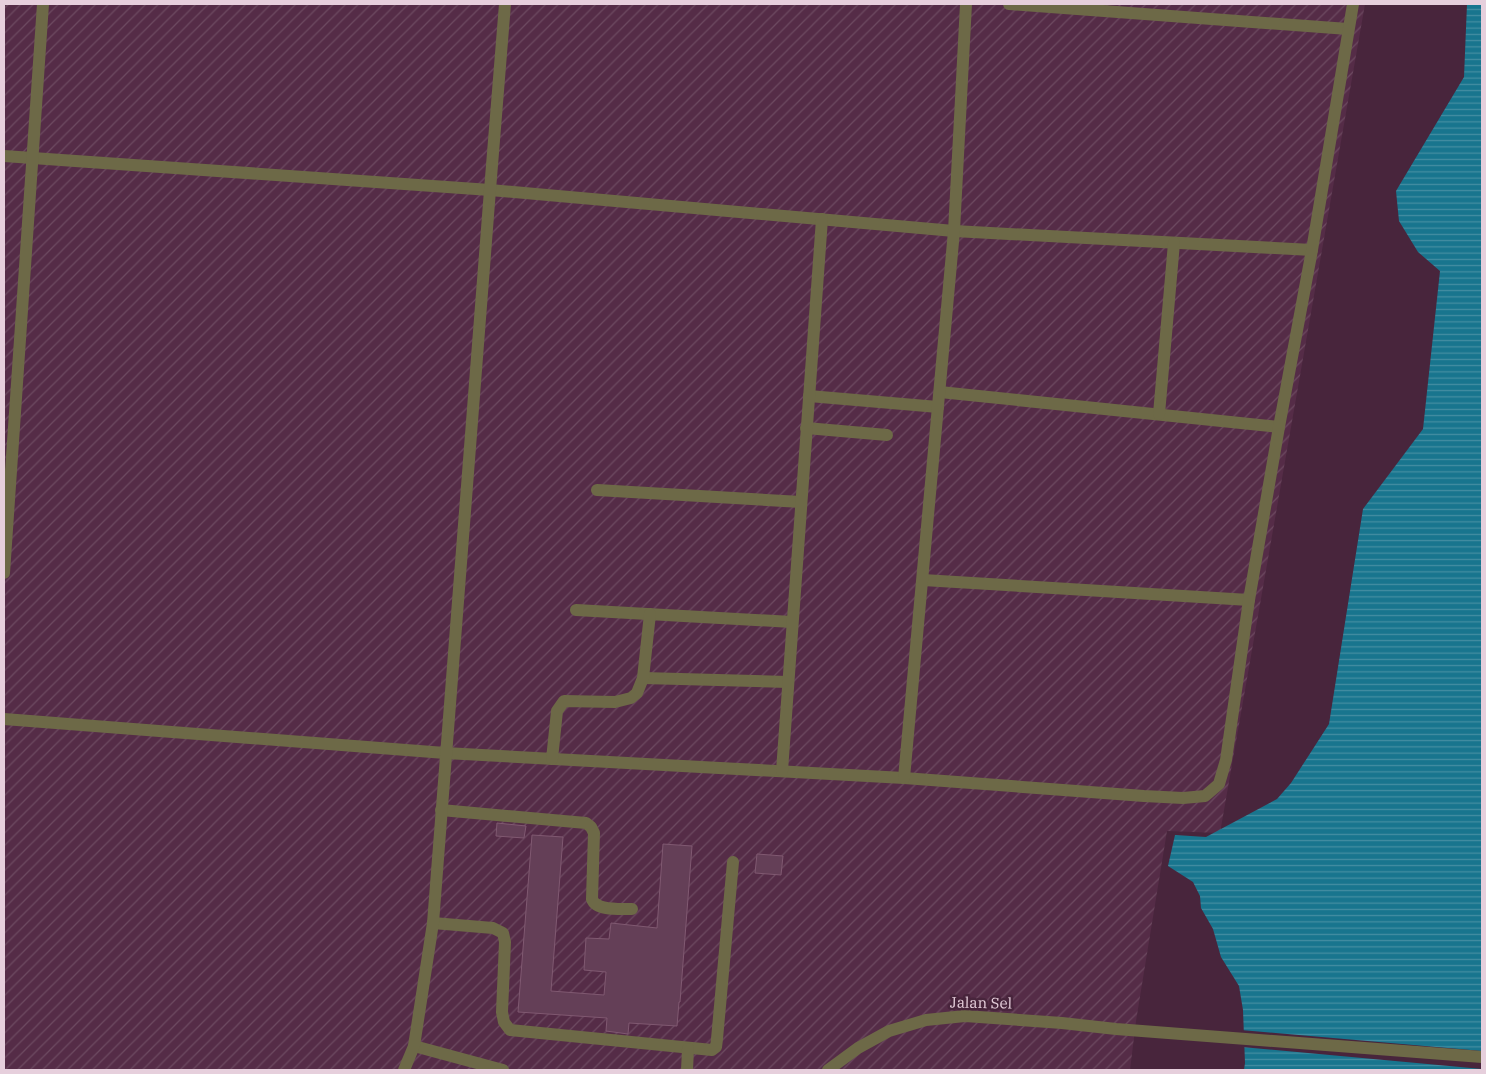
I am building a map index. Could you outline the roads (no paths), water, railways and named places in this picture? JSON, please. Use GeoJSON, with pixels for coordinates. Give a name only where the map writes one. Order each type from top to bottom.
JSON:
{"type":"FeatureCollection","features":[{"type":"Feature","properties":{"kind":"street"},"geometry":{"type":"LineString","coordinates":[[4,573],[43,4]]}},
{"type":"Feature","properties":{"kind":"street"},"geometry":{"type":"LineString","coordinates":[[404,1070],[414,1046],[433,923],[506,4]]}},
{"type":"Feature","properties":{"kind":"street"},"geometry":{"type":"LineString","coordinates":[[904,778],[954,231],[966,4]]}},
{"type":"Feature","properties":{"kind":"street"},"geometry":{"type":"LineString","coordinates":[[1009,4],[1348,29]]}},
{"type":"Feature","properties":{"kind":"street"},"geometry":{"type":"LineString","coordinates":[[4,719],[445,753],[904,778],[1144,796],[1183,798],[1205,796],[1218,784],[1226,760],[1250,600],[1279,427],[1312,250],[1352,4]]}},
{"type":"Feature","properties":{"kind":"street"},"geometry":{"type":"LineString","coordinates":[[4,156],[490,190],[954,231],[1312,250]]}},
{"type":"Feature","properties":{"kind":"street"},"geometry":{"type":"LineString","coordinates":[[782,771],[822,219]]}},
{"type":"Feature","properties":{"kind":"street"},"geometry":{"type":"LineString","coordinates":[[1159,414],[1174,243]]}},
{"type":"Feature","properties":{"kind":"street"},"geometry":{"type":"LineString","coordinates":[[940,392],[1279,427]]}},
{"type":"Feature","properties":{"kind":"street"},"geometry":{"type":"LineString","coordinates":[[809,396],[938,407]]}},
{"type":"Feature","properties":{"kind":"street"},"geometry":{"type":"LineString","coordinates":[[806,428],[887,436]]}},
{"type":"Feature","properties":{"kind":"street"},"geometry":{"type":"LineString","coordinates":[[596,490],[801,502]]}},
{"type":"Feature","properties":{"kind":"street"},"geometry":{"type":"LineString","coordinates":[[922,580],[1250,600]]}},
{"type":"Feature","properties":{"kind":"street"},"geometry":{"type":"LineString","coordinates":[[576,610],[792,622]]}},
{"type":"Feature","properties":{"kind":"street"},"geometry":{"type":"LineString","coordinates":[[552,759],[557,711],[564,701],[615,702],[631,698],[637,693],[643,678],[650,614]]}},
{"type":"Feature","properties":{"kind":"street"},"geometry":{"type":"LineString","coordinates":[[643,678],[788,682]]}},
{"type":"Feature","properties":{"kind":"street"},"geometry":{"type":"LineString","coordinates":[[441,810],[586,823],[594,833],[593,903],[599,907],[632,909]]}},
{"type":"Feature","properties":{"kind":"street"},"geometry":{"type":"LineString","coordinates":[[433,923],[493,928],[503,932],[505,942],[502,1012],[504,1022],[510,1030],[712,1050],[716,1047],[733,862]]}},
{"type":"Feature","properties":{"kind":"street","name":"Jalan Sel"},"geometry":{"type":"LineString","coordinates":[[828,1070],[858,1048],[889,1031],[926,1020],[965,1016],[1482,1057]]}},
{"type":"Feature","properties":{"kind":"street"},"geometry":{"type":"LineString","coordinates":[[414,1046],[503,1070]]}},
{"type":"Feature","properties":{"kind":"street"},"geometry":{"type":"LineString","coordinates":[[688,1049],[688,1070]]}},
{"type":"Feature","properties":{"kind":"water"},"geometry":{"type":"Polygon","coordinates":[[[1467,4],[1482,4],[1482,1070],[1244,1070],[1243,1010],[1239,986],[1221,957],[1213,929],[1201,908],[1200,896],[1193,882],[1168,866],[1175,835],[1206,837],[1277,799],[1291,783],[1329,724],[1363,509],[1423,429],[1440,271],[1418,252],[1399,221],[1396,191],[1464,77],[1467,4]]]}}]}
